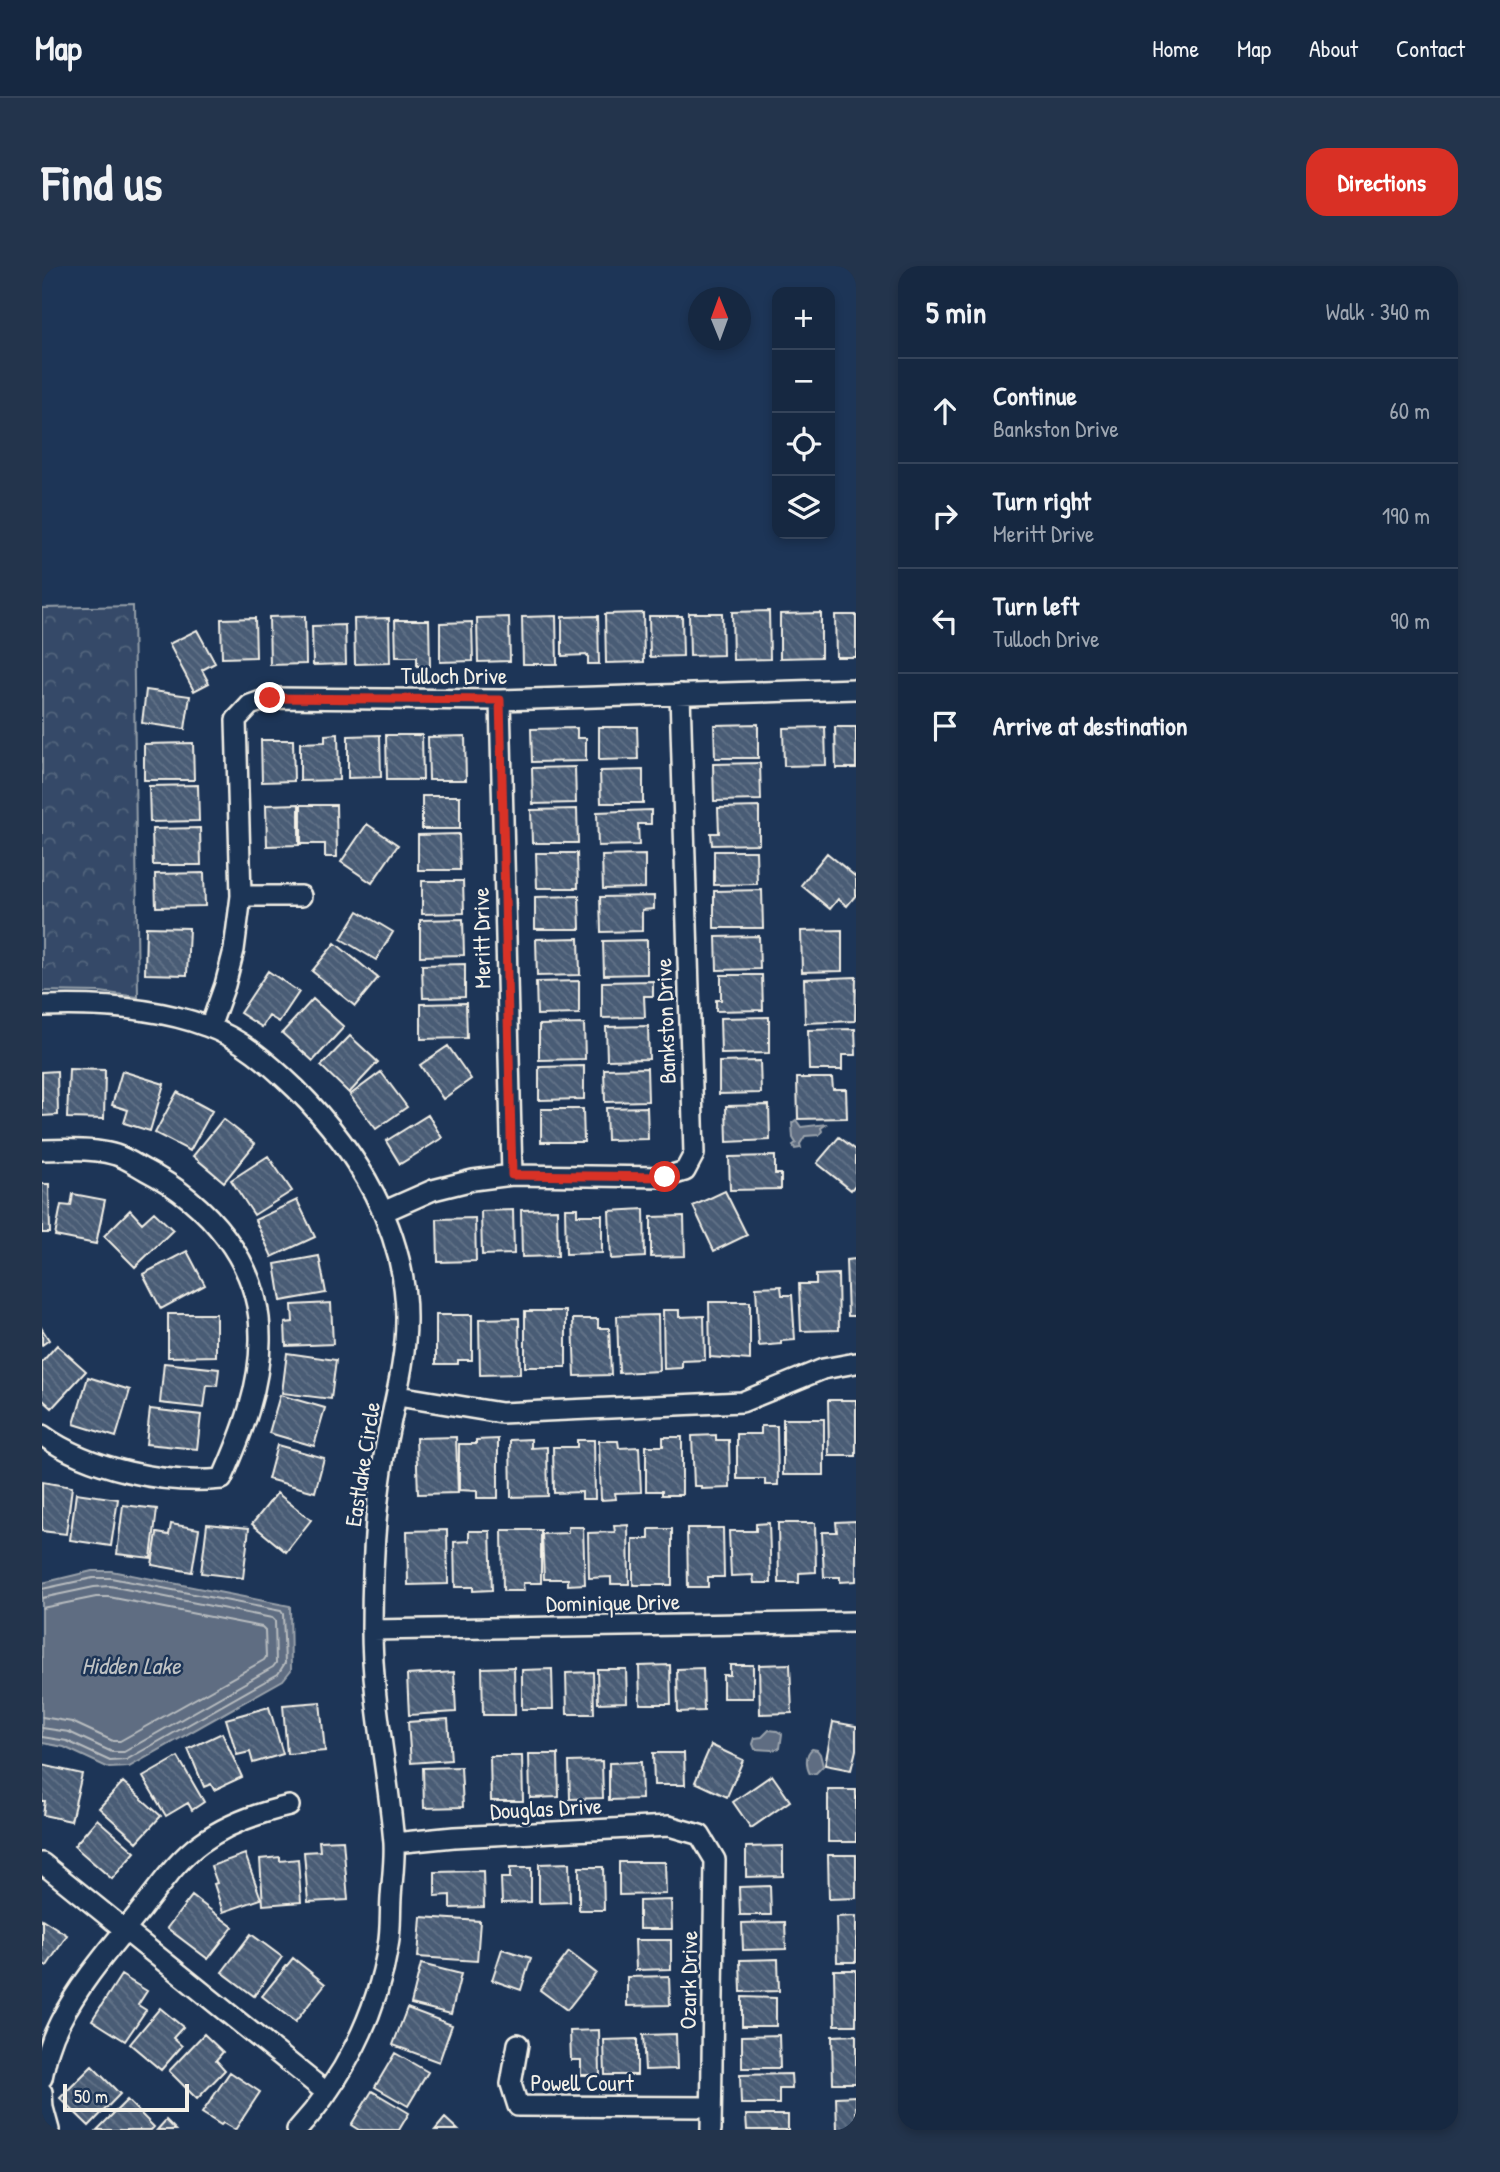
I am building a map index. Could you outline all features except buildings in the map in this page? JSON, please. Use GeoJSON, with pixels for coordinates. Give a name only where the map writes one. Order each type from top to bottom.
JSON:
{"type":"FeatureCollection","features":[{"type":"Feature","properties":{"kind":"street","name":"Tulloch Drive"},"geometry":{"type":"LineString","coordinates":[[209,1027],[234,950],[241,896],[236,720],[250,705],[270,698],[500,700],[856,689]]}},
{"type":"Feature","properties":{"kind":"street","name":"Bankston Drive"},"geometry":{"type":"LineString","coordinates":[[383,1212],[433,1190],[473,1180],[512,1175],[665,1177],[685,1171],[694,1154],[680,694]]}},
{"type":"Feature","properties":{"kind":"street","name":"Meritt Drive"},"geometry":{"type":"LineString","coordinates":[[500,700],[512,1175]]}},
{"type":"Feature","properties":{"kind":"street"},"geometry":{"type":"LineString","coordinates":[[241,896],[302,896]]}},
{"type":"Feature","properties":{"kind":"street","name":"Eastlake Circle"},"geometry":{"type":"LineString","coordinates":[[42,1006],[108,1007],[173,1016],[209,1027],[243,1045],[275,1068],[322,1116],[360,1166],[390,1228],[403,1281],[406,1319],[401,1378],[382,1468],[375,1537],[372,1630],[375,1691],[394,1843],[388,1945],[375,2001],[360,2036],[327,2092],[297,2130]]}},
{"type":"Feature","properties":{"kind":"street"},"geometry":{"type":"LineString","coordinates":[[42,1150],[65,1149],[116,1155],[178,1189],[219,1227],[244,1268],[257,1307],[261,1335],[258,1380],[222,1479],[195,1482],[111,1468],[90,1462],[42,1435]]}},
{"type":"Feature","properties":{"kind":"street"},"geometry":{"type":"LineString","coordinates":[[398,1396],[501,1413],[742,1402],[823,1369],[856,1363]]}},
{"type":"Feature","properties":{"kind":"street","name":"Dominique Drive"},"geometry":{"type":"LineString","coordinates":[[372,1630],[856,1622]]}},
{"type":"Feature","properties":{"kind":"street"},"geometry":{"type":"LineString","coordinates":[[42,2078],[47,2051],[60,2021],[88,1979],[172,1870],[201,1843],[237,1822],[289,1806]]}},
{"type":"Feature","properties":{"kind":"street","name":"Douglas Drive"},"geometry":{"type":"LineString","coordinates":[[394,1843],[454,1837],[669,1826],[700,1835]]}},
{"type":"Feature","properties":{"kind":"street","name":"Ozark Drive"},"geometry":{"type":"LineString","coordinates":[[700,1835],[715,1860],[711,2130]]}},
{"type":"Feature","properties":{"kind":"street"},"geometry":{"type":"LineString","coordinates":[[42,1863],[327,2092]]}},
{"type":"Feature","properties":{"kind":"street","name":"Powell Court"},"geometry":{"type":"LineString","coordinates":[[517,2044],[511,2084],[518,2106],[710,2107]]}},
{"type":"Feature","properties":{"kind":"street"},"geometry":{"type":"LineString","coordinates":[[42,2092],[49,2130]]}},
{"type":"Feature","properties":{"kind":"green space"},"geometry":{"type":"Polygon","coordinates":[[[133,606],[138,997],[100,992],[42,991],[42,608],[133,606]]]}},
{"type":"Feature","properties":{"kind":"water"},"geometry":{"type":"Polygon","coordinates":[[[796,1120],[801,1127],[827,1124],[821,1128],[819,1135],[805,1136],[800,1144],[801,1148],[795,1149],[792,1123],[796,1120]]]}},
{"type":"Feature","properties":{"kind":"water","name":"Hidden Lake"},"geometry":{"type":"Polygon","coordinates":[[[92,1571],[111,1571],[290,1606],[291,1670],[283,1680],[129,1767],[109,1768],[64,1747],[42,1743],[42,1583],[92,1571]]]}},
{"type":"Feature","properties":{"kind":"water"},"geometry":{"type":"Polygon","coordinates":[[[769,1730],[782,1734],[780,1748],[755,1749],[755,1738],[762,1737],[769,1730]]]}},
{"type":"Feature","properties":{"kind":"water"},"geometry":{"type":"Polygon","coordinates":[[[812,1749],[820,1754],[823,1766],[816,1773],[810,1774],[807,1761],[812,1749]]]}},
{"type":"Feature","properties":{"kind":"route"},"geometry":{"type":"LineString","coordinates":[[270,698],[500,700],[512,1175],[665,1177]]}}]}
